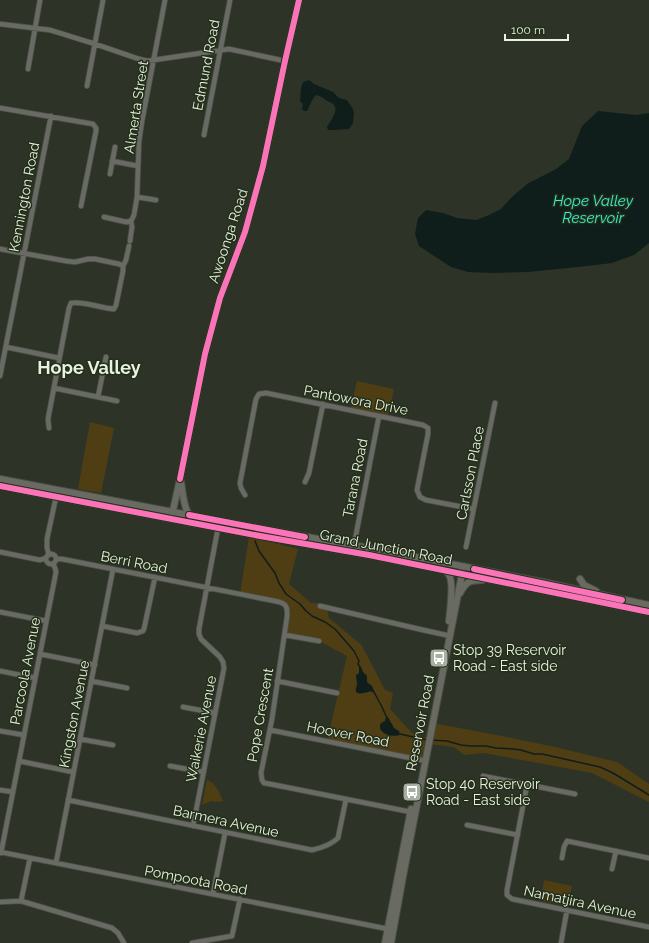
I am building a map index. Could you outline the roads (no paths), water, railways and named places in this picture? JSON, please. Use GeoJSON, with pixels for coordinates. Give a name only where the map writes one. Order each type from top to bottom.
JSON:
{"type":"FeatureCollection","features":[{"type":"Feature","properties":{"kind":"main road","name":"Awoonga Road"},"geometry":{"type":"LineString","coordinates":[[172,515],[205,354],[220,298],[245,232],[263,166],[299,0]]}},
{"type":"Feature","properties":{"kind":"main road","name":"Grand Junction Road"},"geometry":{"type":"LineString","coordinates":[[0,479],[56,493],[172,515],[218,528],[369,554],[649,612]]}},
{"type":"Feature","properties":{"kind":"main road"},"geometry":{"type":"LineString","coordinates":[[180,479],[184,504],[189,515]]}},
{"type":"Feature","properties":{"kind":"main road","name":"Grand Junction Road"},"geometry":{"type":"LineString","coordinates":[[0,486],[56,493]]}},
{"type":"Feature","properties":{"kind":"main road","name":"Grand Junction Road"},"geometry":{"type":"LineString","coordinates":[[172,515],[189,515],[354,545],[649,605]]}},
{"type":"Feature","properties":{"kind":"main road"},"geometry":{"type":"LineString","coordinates":[[342,550],[354,545],[358,549],[369,554]]}},
{"type":"Feature","properties":{"kind":"main road"},"geometry":{"type":"LineString","coordinates":[[461,573],[462,566]]}},
{"type":"Feature","properties":{"kind":"main road"},"geometry":{"type":"LineString","coordinates":[[445,570],[449,574],[452,590],[449,621]]}},
{"type":"Feature","properties":{"kind":"main road","name":"Reservoir Road"},"geometry":{"type":"LineString","coordinates":[[391,943],[391,930],[413,812],[448,635],[457,600],[461,573]]}},
{"type":"Feature","properties":{"kind":"main road","name":"Reservoir Road"},"geometry":{"type":"LineString","coordinates":[[448,635],[449,621],[458,578],[461,573]]}},
{"type":"Feature","properties":{"kind":"main road"},"geometry":{"type":"LineString","coordinates":[[580,578],[586,587],[608,596]]}},
{"type":"Feature","properties":{"kind":"main road"},"geometry":{"type":"LineString","coordinates":[[457,600],[464,586],[468,582],[477,580],[494,580]]}},
{"type":"Feature","properties":{"kind":"main road"},"geometry":{"type":"LineString","coordinates":[[569,596],[571,588]]}},
{"type":"Feature","properties":{"kind":"main road"},"geometry":{"type":"LineString","coordinates":[[576,597],[578,590]]}},
{"type":"Feature","properties":{"kind":"main road","name":"Reservoir Road"},"geometry":{"type":"LineString","coordinates":[[385,943],[391,930]]}},
{"type":"Feature","properties":{"kind":"street"},"geometry":{"type":"LineString","coordinates":[[28,69],[40,0]]}},
{"type":"Feature","properties":{"kind":"street"},"geometry":{"type":"LineString","coordinates":[[87,86],[103,0]]}},
{"type":"Feature","properties":{"kind":"street","name":"Almerta Street"},"geometry":{"type":"LineString","coordinates":[[59,358],[71,303],[78,302],[114,309],[116,305],[132,227],[131,221],[134,215],[137,197],[139,141],[165,0]]}},
{"type":"Feature","properties":{"kind":"street","name":"Edmund Road"},"geometry":{"type":"LineString","coordinates":[[204,135],[230,0]]}},
{"type":"Feature","properties":{"kind":"street"},"geometry":{"type":"LineString","coordinates":[[0,24],[54,31],[147,61],[229,49],[285,61]]}},
{"type":"Feature","properties":{"kind":"street"},"geometry":{"type":"LineString","coordinates":[[0,108],[93,124],[97,129],[81,206]]}},
{"type":"Feature","properties":{"kind":"street","name":"Kennington Road"},"geometry":{"type":"LineString","coordinates":[[0,376],[51,116]]}},
{"type":"Feature","properties":{"kind":"street"},"geometry":{"type":"LineString","coordinates":[[110,174],[115,147]]}},
{"type":"Feature","properties":{"kind":"street"},"geometry":{"type":"LineString","coordinates":[[112,161],[138,166]]}},
{"type":"Feature","properties":{"kind":"street"},"geometry":{"type":"LineString","coordinates":[[137,197],[156,200]]}},
{"type":"Feature","properties":{"kind":"street"},"geometry":{"type":"LineString","coordinates":[[104,217],[126,222],[131,221]]}},
{"type":"Feature","properties":{"kind":"street"},"geometry":{"type":"LineString","coordinates":[[0,249],[75,262],[95,259],[123,266]]}},
{"type":"Feature","properties":{"kind":"street"},"geometry":{"type":"LineString","coordinates":[[6,347],[59,358],[48,419],[49,428]]}},
{"type":"Feature","properties":{"kind":"street"},"geometry":{"type":"LineString","coordinates":[[98,397],[106,357]]}},
{"type":"Feature","properties":{"kind":"street"},"geometry":{"type":"LineString","coordinates":[[54,388],[117,401]]}},
{"type":"Feature","properties":{"kind":"street","name":"Pantowora Drive"},"geometry":{"type":"LineString","coordinates":[[245,495],[240,483],[256,399],[259,394],[266,393],[423,425],[428,428],[428,434],[418,490],[420,498],[473,509]]}},
{"type":"Feature","properties":{"kind":"street","name":"Carlsson Place"},"geometry":{"type":"LineString","coordinates":[[466,547],[495,403]]}},
{"type":"Feature","properties":{"kind":"street"},"geometry":{"type":"LineString","coordinates":[[305,482],[309,472],[323,404]]}},
{"type":"Feature","properties":{"kind":"street","name":"Tarana Road"},"geometry":{"type":"LineString","coordinates":[[354,545],[379,416]]}},
{"type":"Feature","properties":{"kind":"street"},"geometry":{"type":"LineString","coordinates":[[0,552],[40,560],[48,556],[53,554],[56,562],[49,564],[46,561],[48,556],[47,539],[56,493]]}},
{"type":"Feature","properties":{"kind":"street","name":"Waikerie Avenue"},"geometry":{"type":"LineString","coordinates":[[193,826],[224,668],[223,662],[201,639],[199,634],[218,528]]}},
{"type":"Feature","properties":{"kind":"street","name":"Berri Road"},"geometry":{"type":"LineString","coordinates":[[56,559],[207,588]]}},
{"type":"Feature","properties":{"kind":"street","name":"Parcoola Avenue"},"geometry":{"type":"LineString","coordinates":[[0,853],[56,572],[53,564]]}},
{"type":"Feature","properties":{"kind":"street","name":"Kingston Avenue"},"geometry":{"type":"LineString","coordinates":[[56,863],[113,569]]}},
{"type":"Feature","properties":{"kind":"street"},"geometry":{"type":"LineString","coordinates":[[102,626],[137,633],[143,631],[155,577]]}},
{"type":"Feature","properties":{"kind":"street","name":"Pope Crescent"},"geometry":{"type":"LineString","coordinates":[[207,588],[280,602],[285,605],[287,610],[270,730],[261,772],[264,783],[413,812]]}},
{"type":"Feature","properties":{"kind":"street"},"geometry":{"type":"LineString","coordinates":[[320,606],[448,635]]}},
{"type":"Feature","properties":{"kind":"street"},"geometry":{"type":"LineString","coordinates":[[0,612],[46,621]]}},
{"type":"Feature","properties":{"kind":"street"},"geometry":{"type":"LineString","coordinates":[[284,635],[319,641]]}},
{"type":"Feature","properties":{"kind":"street"},"geometry":{"type":"LineString","coordinates":[[40,654],[95,665]]}},
{"type":"Feature","properties":{"kind":"street"},"geometry":{"type":"LineString","coordinates":[[0,671],[35,678]]}},
{"type":"Feature","properties":{"kind":"street"},"geometry":{"type":"LineString","coordinates":[[91,681],[126,688]]}},
{"type":"Feature","properties":{"kind":"street"},"geometry":{"type":"LineString","coordinates":[[277,681],[337,694]]}},
{"type":"Feature","properties":{"kind":"street"},"geometry":{"type":"LineString","coordinates":[[183,707],[215,713]]}},
{"type":"Feature","properties":{"kind":"street","name":"Hoover Road"},"geometry":{"type":"LineString","coordinates":[[270,730],[423,760]]}},
{"type":"Feature","properties":{"kind":"street"},"geometry":{"type":"LineString","coordinates":[[0,731],[24,735]]}},
{"type":"Feature","properties":{"kind":"street"},"geometry":{"type":"LineString","coordinates":[[80,739],[113,745]]}},
{"type":"Feature","properties":{"kind":"street"},"geometry":{"type":"LineString","coordinates":[[18,761],[73,772]]}},
{"type":"Feature","properties":{"kind":"street"},"geometry":{"type":"LineString","coordinates":[[170,766],[203,772]]}},
{"type":"Feature","properties":{"kind":"street"},"geometry":{"type":"LineString","coordinates":[[483,776],[575,794]]}},
{"type":"Feature","properties":{"kind":"street"},"geometry":{"type":"LineString","coordinates":[[467,825],[518,835],[527,785]]}},
{"type":"Feature","properties":{"kind":"street"},"geometry":{"type":"LineString","coordinates":[[0,790],[12,792]]}},
{"type":"Feature","properties":{"kind":"street","name":"Barmera Avenue"},"geometry":{"type":"LineString","coordinates":[[68,800],[312,850],[332,843],[338,838],[346,799]]}},
{"type":"Feature","properties":{"kind":"street"},"geometry":{"type":"LineString","coordinates":[[213,894],[225,833]]}},
{"type":"Feature","properties":{"kind":"street","name":"Namatjira Avenue"},"geometry":{"type":"LineString","coordinates":[[518,835],[507,890],[507,895],[512,899],[649,927]]}},
{"type":"Feature","properties":{"kind":"street"},"geometry":{"type":"LineString","coordinates":[[562,858],[567,841],[649,858]]}},
{"type":"Feature","properties":{"kind":"street"},"geometry":{"type":"LineString","coordinates":[[612,869],[616,851]]}},
{"type":"Feature","properties":{"kind":"street","name":"Pompoota Road"},"geometry":{"type":"LineString","coordinates":[[0,853],[240,899],[391,930]]}},
{"type":"Feature","properties":{"kind":"street"},"geometry":{"type":"LineString","coordinates":[[21,901],[30,858]]}},
{"type":"Feature","properties":{"kind":"street"},"geometry":{"type":"LineString","coordinates":[[192,943],[232,936],[240,899]]}},
{"type":"Feature","properties":{"kind":"street"},"geometry":{"type":"LineString","coordinates":[[0,902],[21,901],[112,928],[118,933],[124,943]]}},
{"type":"Feature","properties":{"kind":"street"},"geometry":{"type":"LineString","coordinates":[[560,943],[567,910]]}},
{"type":"Feature","properties":{"kind":"water"},"geometry":{"type":"Polygon","coordinates":[[[309,80],[314,84],[333,92],[339,98],[347,100],[353,109],[354,114],[353,123],[349,129],[328,130],[327,127],[335,112],[335,106],[322,97],[316,95],[307,111],[302,109],[303,104],[300,101],[301,88],[303,82],[309,80]]]}},
{"type":"Feature","properties":{"kind":"water","name":"Hope Valley Reservoir"},"geometry":{"type":"Polygon","coordinates":[[[598,111],[636,115],[649,113],[649,243],[634,255],[612,263],[578,267],[528,272],[468,272],[451,267],[419,246],[415,234],[418,218],[426,210],[443,213],[457,218],[476,220],[501,209],[527,184],[556,169],[569,159],[582,126],[598,111]]]}},
{"type":"Feature","properties":{"kind":"water"},"geometry":{"type":"Polygon","coordinates":[[[359,666],[367,676],[367,682],[372,686],[375,693],[356,692],[356,675],[359,673],[359,666]]]}},
{"type":"Feature","properties":{"kind":"water"},"geometry":{"type":"Polygon","coordinates":[[[386,716],[394,728],[399,731],[400,735],[389,735],[381,730],[380,725],[385,721],[386,716]]]}},
{"type":"Feature","properties":{"kind":"waterway"},"geometry":{"type":"LineString","coordinates":[[255,541],[259,551],[275,573],[286,594],[300,604],[312,616],[335,629],[354,651],[360,667]]}},
{"type":"Feature","properties":{"kind":"waterway"},"geometry":{"type":"LineString","coordinates":[[374,692],[386,716]]}},
{"type":"Feature","properties":{"kind":"waterway"},"geometry":{"type":"LineString","coordinates":[[400,734],[427,740]]}},
{"type":"Feature","properties":{"kind":"waterway"},"geometry":{"type":"LineString","coordinates":[[431,740],[447,741],[461,745],[521,750],[600,767],[613,773],[649,795]]}},
{"type":"Feature","properties":{"kind":"place","name":"Stop 39 Reservoir Road - East side"},"geometry":{"type":"Point","coordinates":[439,658]}},
{"type":"Feature","properties":{"kind":"place","name":"Stop 40 Reservoir Road - East side"},"geometry":{"type":"Point","coordinates":[412,792]}},
{"type":"Feature","properties":{"kind":"district","name":"Hope Valley"},"geometry":{"type":"Point","coordinates":[89,367]}}]}
